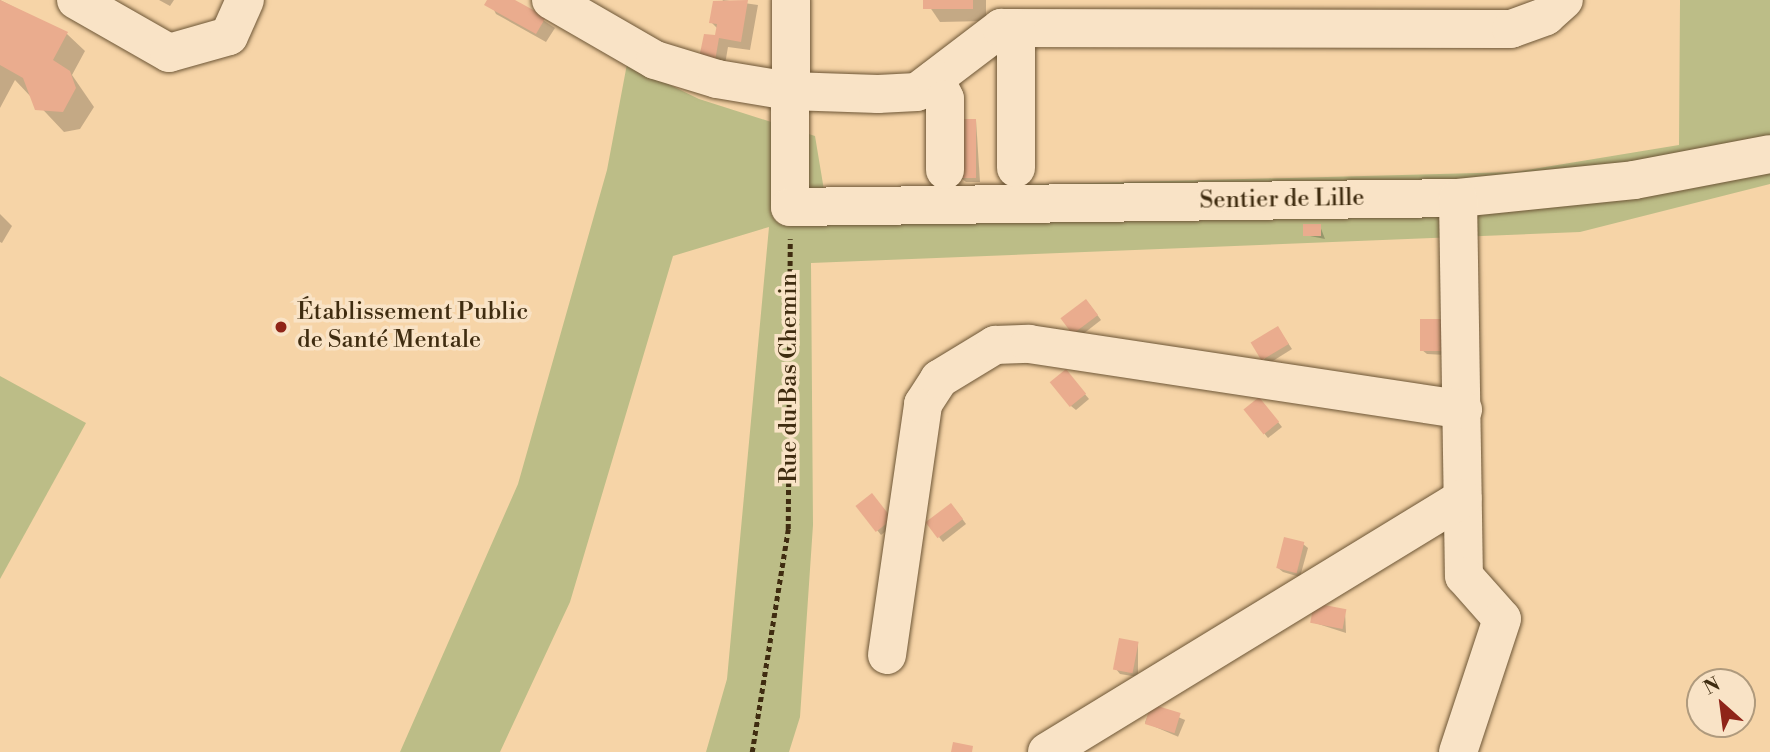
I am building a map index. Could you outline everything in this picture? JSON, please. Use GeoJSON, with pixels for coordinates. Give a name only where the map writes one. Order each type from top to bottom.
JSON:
{"type":"FeatureCollection","features":[{"type":"Feature","properties":{"kind":"street"},"geometry":{"type":"LineString","coordinates":[[76,0],[169,53],[229,36],[245,0]]}},
{"type":"Feature","properties":{"kind":"street"},"geometry":{"type":"LineString","coordinates":[[551,0],[655,61],[789,91],[878,94],[917,92],[1006,19],[1511,29],[1546,16],[1564,0]]}},
{"type":"Feature","properties":{"kind":"street"},"geometry":{"type":"LineString","coordinates":[[790,0],[790,207]]}},
{"type":"Feature","properties":{"kind":"street"},"geometry":{"type":"LineString","coordinates":[[1006,19],[1016,168]]}},
{"type":"Feature","properties":{"kind":"street"},"geometry":{"type":"LineString","coordinates":[[935,79],[945,99],[945,170]]}},
{"type":"Feature","properties":{"kind":"street","name":"Sentier de Lille"},"geometry":{"type":"LineString","coordinates":[[790,207],[1458,198],[1634,180],[1770,154]]}},
{"type":"Feature","properties":{"kind":"street"},"geometry":{"type":"LineString","coordinates":[[1458,198],[1464,576],[1502,619],[1458,752]]}},
{"type":"Feature","properties":{"kind":"street"},"geometry":{"type":"LineString","coordinates":[[887,654],[923,404],[939,379],[995,345],[1029,344],[1463,410]]}},
{"type":"Feature","properties":{"kind":"street"},"geometry":{"type":"LineString","coordinates":[[1047,752],[1463,498]]}},
{"type":"Feature","properties":{"kind":"path","name":"Rue du Bas Chemin"},"geometry":{"type":"LineString","coordinates":[[752,752],[788,529],[790,207]]}},
{"type":"Feature","properties":{"kind":"green space"},"geometry":{"type":"Polygon","coordinates":[[[1680,0],[1770,0],[1770,184],[1580,232],[811,263],[813,525],[800,717],[789,752],[706,752],[727,679],[769,227],[673,256],[570,602],[500,752],[400,752],[518,484],[607,170],[627,64],[699,99],[815,136],[824,190],[1515,172],[1679,145],[1680,0]]]}},
{"type":"Feature","properties":{"kind":"green space"},"geometry":{"type":"Polygon","coordinates":[[[0,376],[86,423],[0,579],[0,376]]]}},
{"type":"Feature","properties":{"kind":"building"},"geometry":{"type":"Polygon","coordinates":[[[0,0],[68,32],[53,60],[70,71],[76,88],[63,112],[35,110],[23,78],[0,65],[0,0]]]}},
{"type":"Feature","properties":{"kind":"building"},"geometry":{"type":"Polygon","coordinates":[[[487,0],[515,0],[546,17],[536,34],[484,5],[487,0]]]}},
{"type":"Feature","properties":{"kind":"building"},"geometry":{"type":"Polygon","coordinates":[[[748,0],[741,42],[719,38],[715,61],[699,58],[704,34],[715,35],[717,24],[709,23],[713,1],[748,0]]]}},
{"type":"Feature","properties":{"kind":"building"},"geometry":{"type":"Polygon","coordinates":[[[923,0],[973,0],[973,9],[923,9],[923,0]]]}},
{"type":"Feature","properties":{"kind":"building"},"geometry":{"type":"Polygon","coordinates":[[[960,119],[976,119],[976,178],[960,178],[960,119]]]}},
{"type":"Feature","properties":{"kind":"building"},"geometry":{"type":"Polygon","coordinates":[[[1303,224],[1321,224],[1321,236],[1303,236],[1303,224]]]}},
{"type":"Feature","properties":{"kind":"building"},"geometry":{"type":"Polygon","coordinates":[[[1086,299],[1098,315],[1072,334],[1060,318],[1086,299]]]}},
{"type":"Feature","properties":{"kind":"building"},"geometry":{"type":"Polygon","coordinates":[[[1420,319],[1441,319],[1441,351],[1420,351],[1420,319]]]}},
{"type":"Feature","properties":{"kind":"building"},"geometry":{"type":"Polygon","coordinates":[[[1278,326],[1289,344],[1261,360],[1251,342],[1278,326]]]}},
{"type":"Feature","properties":{"kind":"building"},"geometry":{"type":"Polygon","coordinates":[[[1066,369],[1086,394],[1070,407],[1050,382],[1066,369]]]}},
{"type":"Feature","properties":{"kind":"building"},"geometry":{"type":"Polygon","coordinates":[[[1259,397],[1279,422],[1264,434],[1243,410],[1259,397]]]}},
{"type":"Feature","properties":{"kind":"building"},"geometry":{"type":"Polygon","coordinates":[[[872,493],[892,519],[876,532],[855,506],[872,493]]]}},
{"type":"Feature","properties":{"kind":"building"},"geometry":{"type":"Polygon","coordinates":[[[951,503],[963,519],[937,538],[925,522],[951,503]]]}},
{"type":"Feature","properties":{"kind":"building"},"geometry":{"type":"Polygon","coordinates":[[[1284,537],[1304,542],[1297,573],[1276,568],[1284,537]]]}},
{"type":"Feature","properties":{"kind":"building"},"geometry":{"type":"Polygon","coordinates":[[[1314,603],[1346,609],[1343,629],[1310,623],[1314,603]]]}},
{"type":"Feature","properties":{"kind":"building"},"geometry":{"type":"Polygon","coordinates":[[[1119,638],[1139,642],[1133,673],[1113,669],[1119,638]]]}},
{"type":"Feature","properties":{"kind":"building"},"geometry":{"type":"Polygon","coordinates":[[[1151,704],[1181,713],[1175,733],[1145,724],[1151,704]]]}},
{"type":"Feature","properties":{"kind":"building"},"geometry":{"type":"Polygon","coordinates":[[[953,742],[973,746],[972,752],[951,752],[953,742]]]}},
{"type":"Feature","properties":{"kind":"place","name":"Établissement Public de Santé Mentale"},"geometry":{"type":"Point","coordinates":[281,327]}}]}
